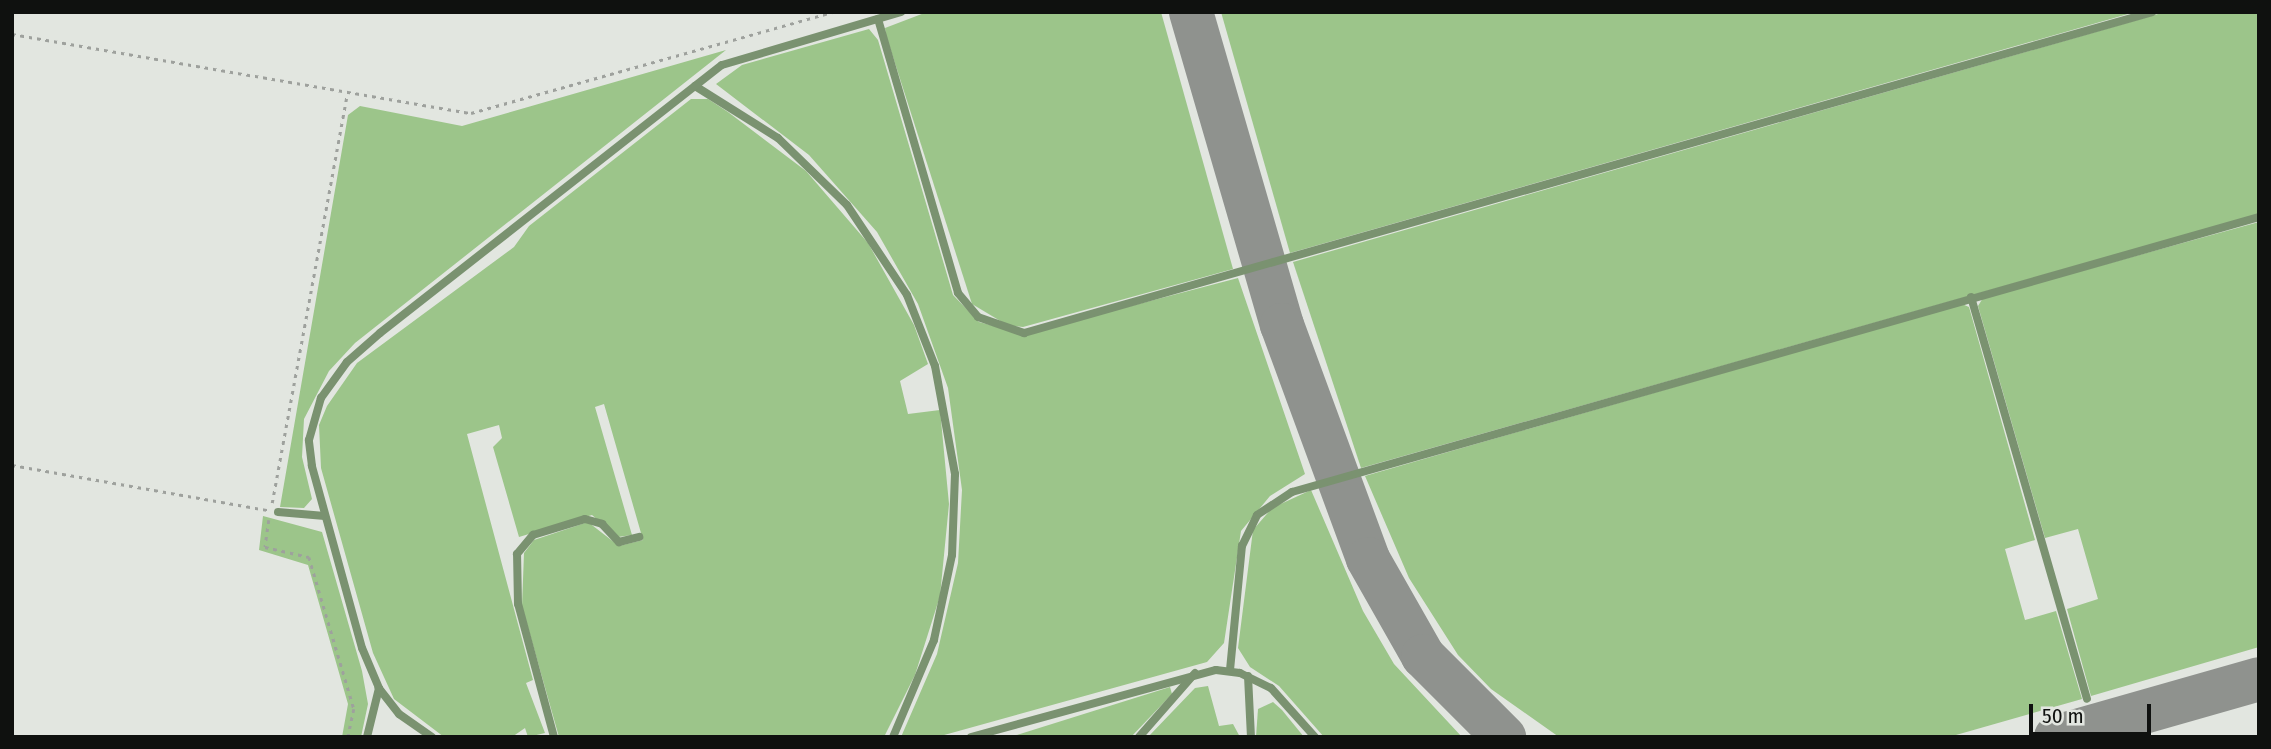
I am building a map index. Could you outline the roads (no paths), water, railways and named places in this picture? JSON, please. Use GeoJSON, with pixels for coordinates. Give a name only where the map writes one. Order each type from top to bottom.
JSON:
{"type":"FeatureCollection","features":[{"type":"Feature","properties":{"kind":"lane"},"geometry":{"type":"LineString","coordinates":[[432,737],[399,714],[379,688],[326,516],[309,440],[321,398],[347,362],[695,86],[746,55],[901,12]]}},
{"type":"Feature","properties":{"kind":"lane"},"geometry":{"type":"LineString","coordinates":[[878,19],[958,293],[978,317],[1024,333],[2152,12]]}},
{"type":"Feature","properties":{"kind":"lane"},"geometry":{"type":"LineString","coordinates":[[695,86],[778,138],[847,205],[907,295],[935,366],[955,474],[952,555],[934,640],[893,737]]}},
{"type":"Feature","properties":{"kind":"lane"},"geometry":{"type":"LineString","coordinates":[[1230,670],[1242,546],[1257,515],[1292,492],[2259,217]]}},
{"type":"Feature","properties":{"kind":"lane"},"geometry":{"type":"LineString","coordinates":[[1971,297],[2087,699]]}},
{"type":"Feature","properties":{"kind":"lane"},"geometry":{"type":"LineString","coordinates":[[278,512],[326,516]]}},
{"type":"Feature","properties":{"kind":"lane"},"geometry":{"type":"LineString","coordinates":[[554,737],[518,604],[517,554],[533,535],[585,519],[602,524],[619,542],[639,537]]}},
{"type":"Feature","properties":{"kind":"lane"},"geometry":{"type":"LineString","coordinates":[[971,737],[1195,673],[1230,670],[1270,688],[1315,737]]}},
{"type":"Feature","properties":{"kind":"lane"},"geometry":{"type":"LineString","coordinates":[[1139,737],[1195,673]]}},
{"type":"Feature","properties":{"kind":"lane"},"geometry":{"type":"LineString","coordinates":[[1248,676],[1251,737]]}},
{"type":"Feature","properties":{"kind":"lane"},"geometry":{"type":"LineString","coordinates":[[367,737],[379,688]]}}]}
